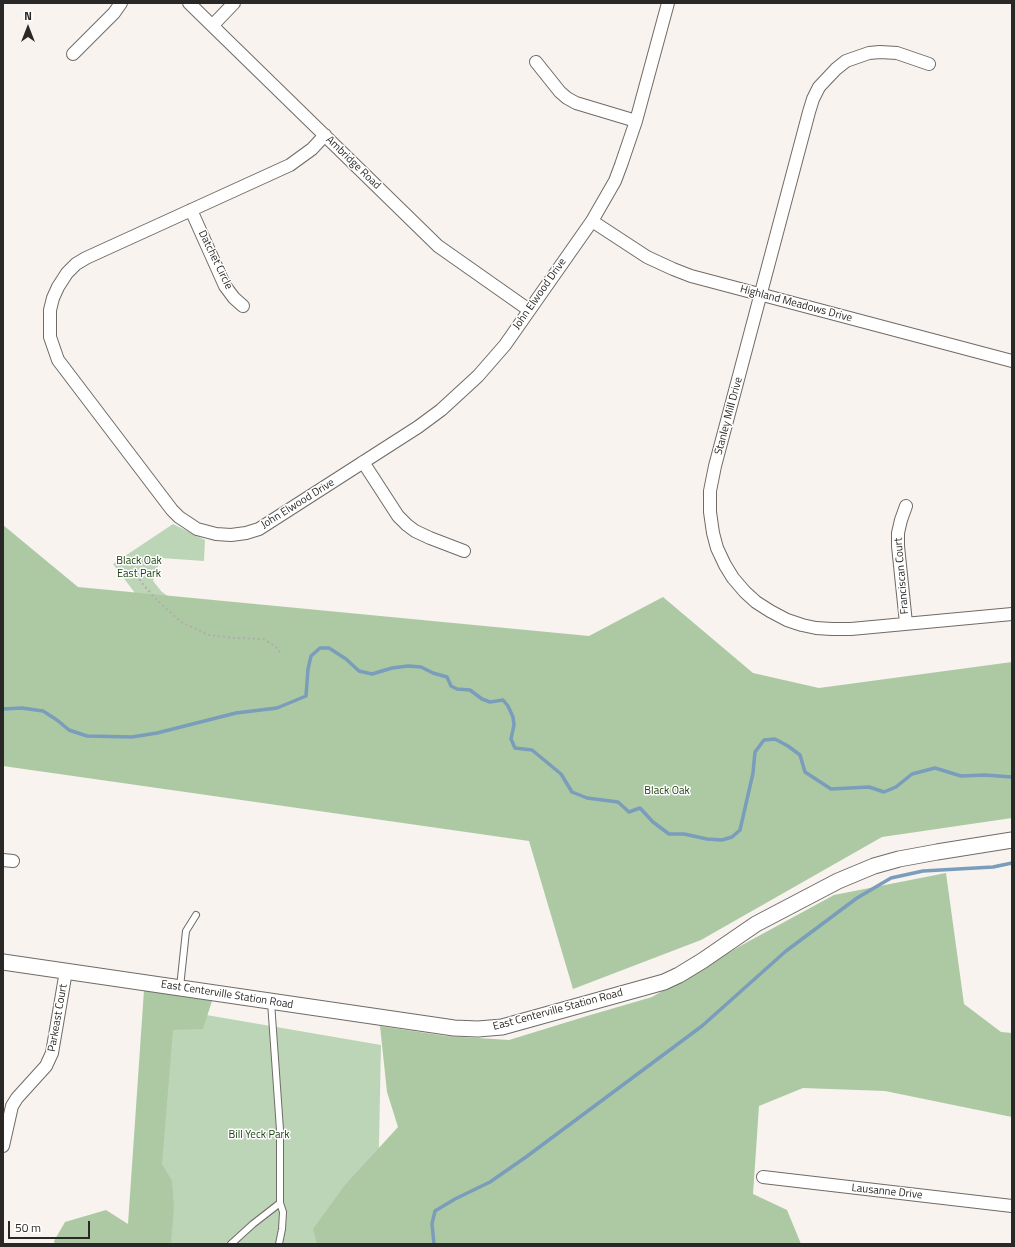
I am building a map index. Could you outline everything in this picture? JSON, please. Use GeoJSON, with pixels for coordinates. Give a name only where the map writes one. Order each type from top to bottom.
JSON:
{"type":"FeatureCollection","features":[{"type":"Feature","properties":{"kind":"street"},"geometry":{"type":"LineString","coordinates":[[73,54],[114,13],[121,3]]}},
{"type":"Feature","properties":{"kind":"street","name":"Ambridge Road"},"geometry":{"type":"LineString","coordinates":[[189,3],[438,246],[529,310]]}},
{"type":"Feature","properties":{"kind":"street"},"geometry":{"type":"LineString","coordinates":[[213,25],[234,3]]}},
{"type":"Feature","properties":{"kind":"street","name":"John Elwood Drive"},"geometry":{"type":"LineString","coordinates":[[325,135],[312,149],[290,165],[86,258],[76,264],[67,273],[53,298],[50,310],[50,336],[58,360],[172,510],[179,517],[197,529],[216,534],[232,535],[259,529],[418,427],[462,392],[478,376],[505,345],[592,221],[615,181],[636,121],[668,3]]}},
{"type":"Feature","properties":{"kind":"street","name":"Stanley Mill Drive"},"geometry":{"type":"LineString","coordinates":[[929,64],[897,53],[869,53],[846,61],[836,68],[819,87],[813,99],[715,466],[710,491],[710,512],[713,533],[717,548],[725,565],[745,592],[763,607],[787,620],[816,628],[832,629],[1012,614]]}},
{"type":"Feature","properties":{"kind":"street"},"geometry":{"type":"LineString","coordinates":[[536,62],[560,92],[567,98],[576,103],[636,121]]}},
{"type":"Feature","properties":{"kind":"street","name":"Datchet Circle"},"geometry":{"type":"LineString","coordinates":[[191,210],[225,286],[234,298],[243,306]]}},
{"type":"Feature","properties":{"kind":"street","name":"Highland Meadows Drive"},"geometry":{"type":"LineString","coordinates":[[592,221],[647,257],[691,276],[1012,361]]}},
{"type":"Feature","properties":{"kind":"street"},"geometry":{"type":"LineString","coordinates":[[364,462],[398,516],[407,525],[415,531],[430,538],[464,551]]}},
{"type":"Feature","properties":{"kind":"street","name":"Franciscan Court"},"geometry":{"type":"LineString","coordinates":[[906,506],[898,533],[898,546],[906,623]]}},
{"type":"Feature","properties":{"kind":"street","name":"East Centerville Station Road"},"geometry":{"type":"LineString","coordinates":[[3,962],[454,1028],[478,1029],[502,1027],[664,982],[702,961],[756,924],[838,881],[874,866],[937,852],[1012,840]]}},
{"type":"Feature","properties":{"kind":"street","name":"Parkeast Court"},"geometry":{"type":"LineString","coordinates":[[3,1146],[12,1106],[16,1098],[46,1066],[52,1053],[66,971]]}},
{"type":"Feature","properties":{"kind":"street","name":"Lausanne Drive"},"geometry":{"type":"LineString","coordinates":[[763,1177],[1012,1206]]}},
{"type":"Feature","properties":{"kind":"lane"},"geometry":{"type":"LineString","coordinates":[[180,987],[186,930],[196,915]]}},
{"type":"Feature","properties":{"kind":"lane"},"geometry":{"type":"LineString","coordinates":[[271,1001],[280,1130],[280,1203],[283,1212],[279,1244]]}},
{"type":"Feature","properties":{"kind":"lane"},"geometry":{"type":"LineString","coordinates":[[231,1244],[253,1224],[280,1203]]}},
{"type":"Feature","properties":{"kind":"path"},"geometry":{"type":"LineString","coordinates":[[142,569],[140,581],[156,599],[181,622],[208,635],[235,638],[263,638],[280,652]]}},
{"type":"Feature","properties":{"kind":"green space","name":"Black Oak East Park"},"geometry":{"type":"Polygon","coordinates":[[[173,524],[205,540],[204,561],[161,558],[153,581],[162,592],[190,612],[144,605],[113,564],[173,524]]]}},
{"type":"Feature","properties":{"kind":"green space","name":"Black Oak"},"geometry":{"type":"Polygon","coordinates":[[[3,525],[78,587],[589,636],[663,597],[753,673],[819,688],[1012,662],[1012,818],[882,837],[701,940],[573,989],[529,841],[3,766],[3,525]]]}},
{"type":"Feature","properties":{"kind":"green space"},"geometry":{"type":"Polygon","coordinates":[[[946,873],[964,1004],[1001,1032],[1012,1033],[1012,1117],[885,1091],[803,1088],[759,1106],[753,1194],[787,1210],[801,1244],[317,1244],[313,1229],[345,1185],[398,1127],[387,1092],[380,1026],[446,1036],[509,1040],[652,997],[742,945],[834,895],[946,873]]]}},
{"type":"Feature","properties":{"kind":"green space"},"geometry":{"type":"Polygon","coordinates":[[[144,990],[212,1001],[203,1029],[173,1030],[162,1164],[172,1181],[174,1207],[171,1244],[55,1244],[54,1241],[65,1222],[106,1210],[128,1224],[144,990]]]}},
{"type":"Feature","properties":{"kind":"green space","name":"Bill Yeck Park"},"geometry":{"type":"Polygon","coordinates":[[[154,1006],[381,1045],[377,1244],[141,1244],[154,1006]]]}},
{"type":"Feature","properties":{"kind":"waterway"},"geometry":{"type":"LineString","coordinates":[[3,709],[22,708],[43,711],[69,730],[87,736],[132,737],[157,733],[236,713],[277,708],[306,696],[308,669],[311,656],[320,648],[329,648],[346,659],[359,671],[372,674],[392,668],[408,666],[421,667],[433,673],[447,677],[451,686],[457,689],[470,690],[482,699],[490,702],[503,700],[508,706],[513,717],[514,725],[511,739],[515,748],[532,750],[561,774],[572,792],[587,798],[618,802],[629,812],[640,808],[653,822],[669,834],[684,834],[707,839],[722,840],[732,837],[740,830],[753,773],[755,752],[764,740],[775,739],[788,746],[800,755],[805,772],[831,789],[869,787],[884,792],[896,787],[912,774],[935,768],[961,776],[984,775],[1012,777]]}},
{"type":"Feature","properties":{"kind":"waterway"},"geometry":{"type":"LineString","coordinates":[[434,1244],[432,1224],[435,1211],[455,1199],[490,1182],[526,1157],[702,1026],[786,951],[857,898],[891,878],[923,871],[993,867],[1012,863]]}}]}
